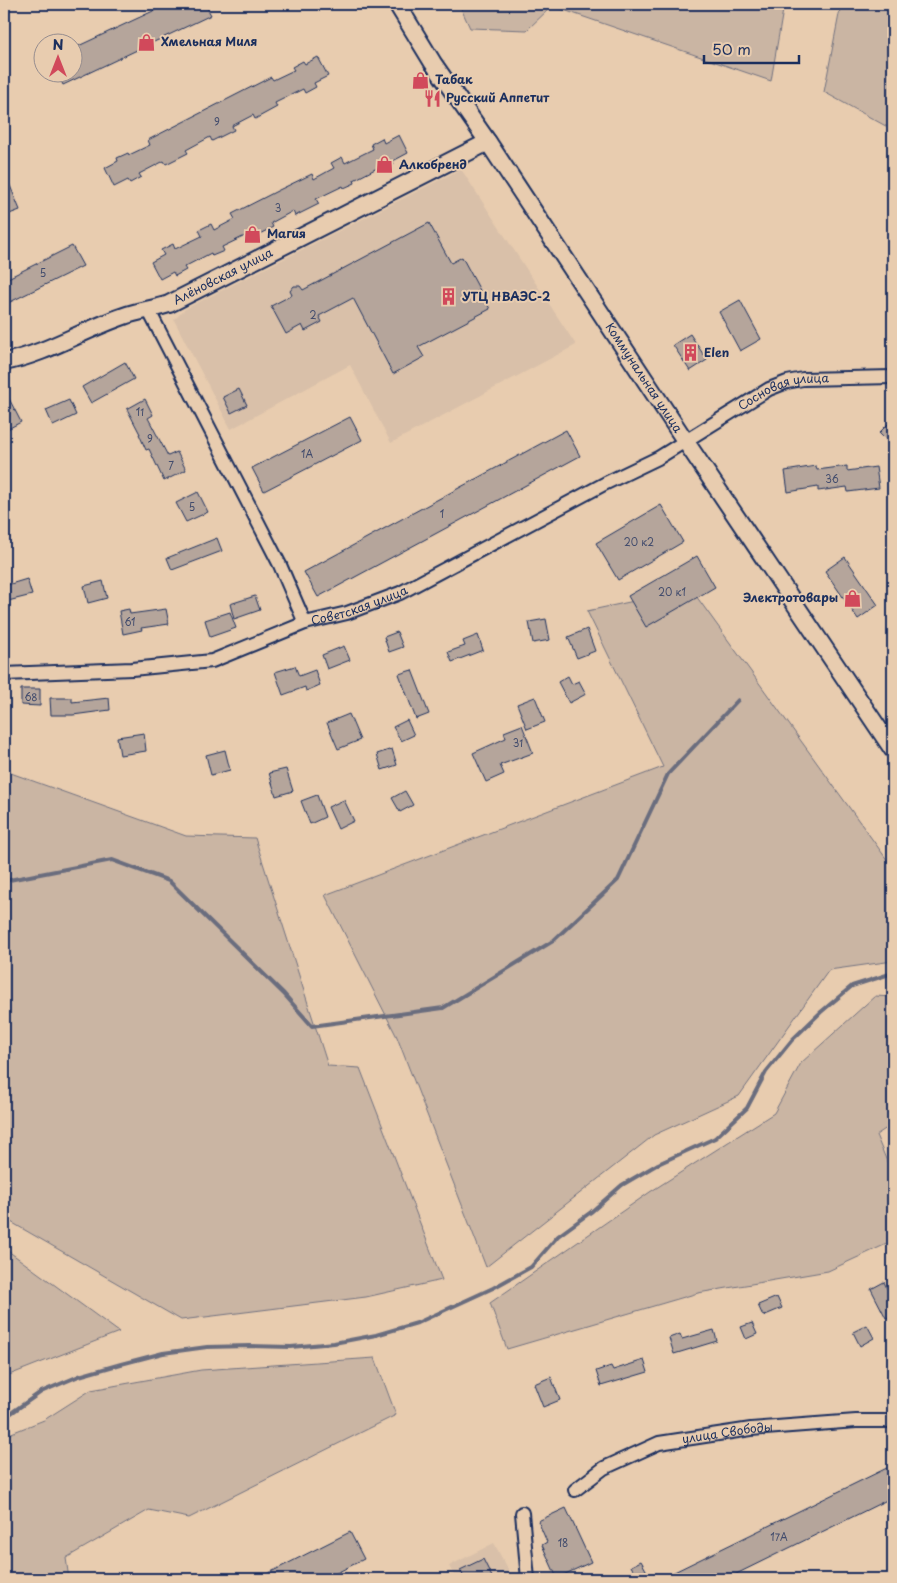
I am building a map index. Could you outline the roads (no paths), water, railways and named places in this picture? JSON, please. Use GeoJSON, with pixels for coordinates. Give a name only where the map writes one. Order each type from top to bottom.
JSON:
{"type":"FeatureCollection","features":[{"type":"Feature","properties":{"kind":"street","name":"Коммунальная улица"},"geometry":{"type":"LineString","coordinates":[[397,4],[433,63],[488,142],[686,442],[893,750]]}},
{"type":"Feature","properties":{"kind":"street","name":"Алёновская улица"},"geometry":{"type":"LineString","coordinates":[[4,362],[32,354],[125,315],[149,311],[169,304],[488,142]]}},
{"type":"Feature","properties":{"kind":"street"},"geometry":{"type":"LineString","coordinates":[[149,311],[280,565],[305,623]]}},
{"type":"Feature","properties":{"kind":"street","name":"Сосновая улица"},"geometry":{"type":"LineString","coordinates":[[686,442],[769,390],[787,382],[803,379],[893,377]]}},
{"type":"Feature","properties":{"kind":"street","name":"Советская улица"},"geometry":{"type":"LineString","coordinates":[[4,674],[132,669],[212,661],[305,623],[347,613],[400,592],[686,442]]}},
{"type":"Feature","properties":{"kind":"street","name":"улица Свободы"},"geometry":{"type":"LineString","coordinates":[[575,1490],[604,1468],[659,1443],[751,1429],[856,1421],[893,1421]]}},
{"type":"Feature","properties":{"kind":"street"},"geometry":{"type":"LineString","coordinates":[[522,1513],[528,1579]]}},
{"type":"Feature","properties":{"kind":"waterway"},"geometry":{"type":"LineString","coordinates":[[4,881],[112,860],[169,881],[284,994],[312,1026],[443,1008],[553,941],[618,880],[668,774],[738,700]]}},
{"type":"Feature","properties":{"kind":"waterway"},"geometry":{"type":"LineString","coordinates":[[4,1418],[41,1392],[79,1376],[121,1364],[163,1353],[207,1347],[291,1347],[334,1343],[376,1335],[417,1323],[493,1288],[531,1267],[558,1236],[591,1212],[622,1185],[658,1164],[715,1138],[747,1108],[766,1072],[792,1040],[821,1012],[852,986],[893,973]]}},
{"type":"Feature","properties":{"kind":"place","name":"Хмельная Миля"},"geometry":{"type":"Point","coordinates":[147,42]}},
{"type":"Feature","properties":{"kind":"place","name":"Табак"},"geometry":{"type":"Point","coordinates":[421,80]}},
{"type":"Feature","properties":{"kind":"place","name":"Русский Аппетит"},"geometry":{"type":"Point","coordinates":[432,98]}},
{"type":"Feature","properties":{"kind":"place","name":"Алкобренд"},"geometry":{"type":"Point","coordinates":[385,165]}},
{"type":"Feature","properties":{"kind":"place","name":"Магия"},"geometry":{"type":"Point","coordinates":[253,234]}},
{"type":"Feature","properties":{"kind":"place","name":"УТЦ НВАЭС-2"},"geometry":{"type":"Point","coordinates":[448,297]}},
{"type":"Feature","properties":{"kind":"place","name":"Elen"},"geometry":{"type":"Point","coordinates":[690,353]}},
{"type":"Feature","properties":{"kind":"place","name":"Электротовары"},"geometry":{"type":"Point","coordinates":[852,598]}}]}
